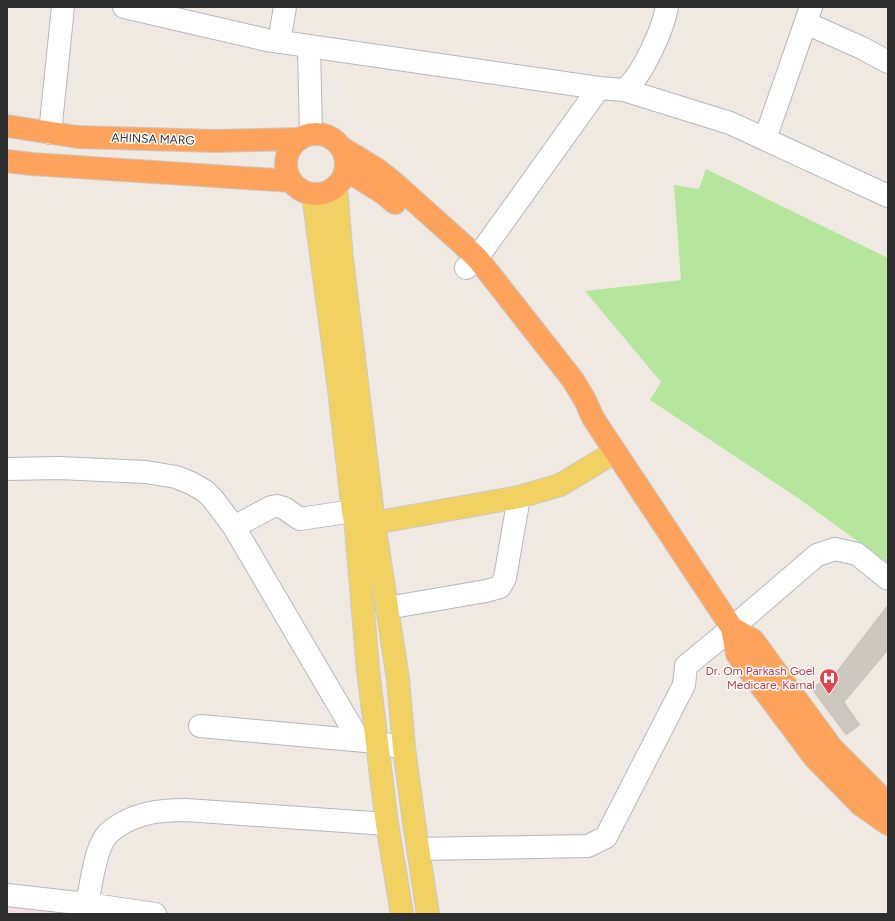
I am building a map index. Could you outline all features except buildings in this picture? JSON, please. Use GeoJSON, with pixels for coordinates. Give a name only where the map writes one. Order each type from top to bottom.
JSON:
{"type":"FeatureCollection","features":[{"type":"Feature","properties":{"kind":"highway","name":"AHINSA MARG"},"geometry":{"type":"LineString","coordinates":[[7,126],[78,137],[216,141],[305,136]]}},
{"type":"Feature","properties":{"kind":"highway"},"geometry":{"type":"LineString","coordinates":[[323,134],[334,139],[346,155],[347,162],[341,178],[328,192],[313,194],[298,188],[291,181],[286,170],[286,158],[291,147],[305,136],[323,134]]}},
{"type":"Feature","properties":{"kind":"highway"},"geometry":{"type":"LineString","coordinates":[[342,148],[378,170],[392,182],[472,263],[573,380],[585,400],[593,418],[732,628],[737,654],[814,757],[861,805],[888,824]]}},
{"type":"Feature","properties":{"kind":"highway"},"geometry":{"type":"LineString","coordinates":[[7,161],[32,164],[291,181]]}},
{"type":"Feature","properties":{"kind":"highway"},"geometry":{"type":"LineString","coordinates":[[341,178],[383,192],[472,263]]}},
{"type":"Feature","properties":{"kind":"highway"},"geometry":{"type":"LineString","coordinates":[[732,628],[753,640],[832,748],[880,796],[888,802]]}},
{"type":"Feature","properties":{"kind":"main road"},"geometry":{"type":"LineString","coordinates":[[341,178],[342,258],[354,435],[353,511],[356,527],[368,670],[368,741],[387,824],[402,914]]}},
{"type":"Feature","properties":{"kind":"main road"},"geometry":{"type":"LineString","coordinates":[[313,194],[354,435],[374,522],[398,679],[404,748],[428,914]]}},
{"type":"Feature","properties":{"kind":"main road"},"geometry":{"type":"LineString","coordinates":[[374,522],[519,497],[560,485],[615,452]]}},
{"type":"Feature","properties":{"kind":"street"},"geometry":{"type":"LineString","coordinates":[[50,133],[63,7]]}},
{"type":"Feature","properties":{"kind":"street"},"geometry":{"type":"LineString","coordinates":[[124,7],[279,42],[599,88],[624,90],[730,123],[888,196]]}},
{"type":"Feature","properties":{"kind":"street"},"geometry":{"type":"LineString","coordinates":[[279,42],[285,7]]}},
{"type":"Feature","properties":{"kind":"street"},"geometry":{"type":"LineString","coordinates":[[624,90],[630,86],[655,43],[666,14],[666,7]]}},
{"type":"Feature","properties":{"kind":"street"},"geometry":{"type":"LineString","coordinates":[[764,139],[808,15],[888,62]]}},
{"type":"Feature","properties":{"kind":"street"},"geometry":{"type":"LineString","coordinates":[[305,136],[309,46]]}},
{"type":"Feature","properties":{"kind":"street"},"geometry":{"type":"LineString","coordinates":[[472,263],[599,88]]}},
{"type":"Feature","properties":{"kind":"street"},"geometry":{"type":"LineString","coordinates":[[7,469],[59,468],[146,472],[176,477],[192,483],[205,491],[213,499],[234,527],[368,741]]}},
{"type":"Feature","properties":{"kind":"street"},"geometry":{"type":"LineString","coordinates":[[387,608],[486,591],[500,587],[506,578],[519,497]]}},
{"type":"Feature","properties":{"kind":"street"},"geometry":{"type":"LineString","coordinates":[[234,527],[271,507],[277,506],[284,508],[300,519],[353,511]]}},
{"type":"Feature","properties":{"kind":"street"},"geometry":{"type":"LineString","coordinates":[[418,849],[588,846],[606,837],[684,685],[686,666],[817,555],[835,549],[857,554],[888,579]]}},
{"type":"Feature","properties":{"kind":"street"},"geometry":{"type":"LineString","coordinates":[[200,726],[368,741],[404,748]]}},
{"type":"Feature","properties":{"kind":"street"},"geometry":{"type":"LineString","coordinates":[[87,904],[96,859],[103,840],[110,831],[125,821],[141,815],[161,810],[186,810],[387,824]]}},
{"type":"Feature","properties":{"kind":"street"},"geometry":{"type":"LineString","coordinates":[[7,895],[87,904],[155,914]]}},
{"type":"Feature","properties":{"kind":"shaded area"},"geometry":{"type":"Polygon","coordinates":[[[7,905],[59,911],[59,914],[7,914],[7,905]]]}},
{"type":"Feature","properties":{"kind":"green space"},"geometry":{"type":"Polygon","coordinates":[[[706,169],[888,258],[888,563],[798,498],[650,400],[661,382],[585,291],[681,280],[674,185],[699,189],[706,169]]]}},
{"type":"Feature","properties":{"kind":"place","name":"Dr. Om Parkash Goel Medicare, Karnal"},"geometry":{"type":"Point","coordinates":[829,695]}}]}
